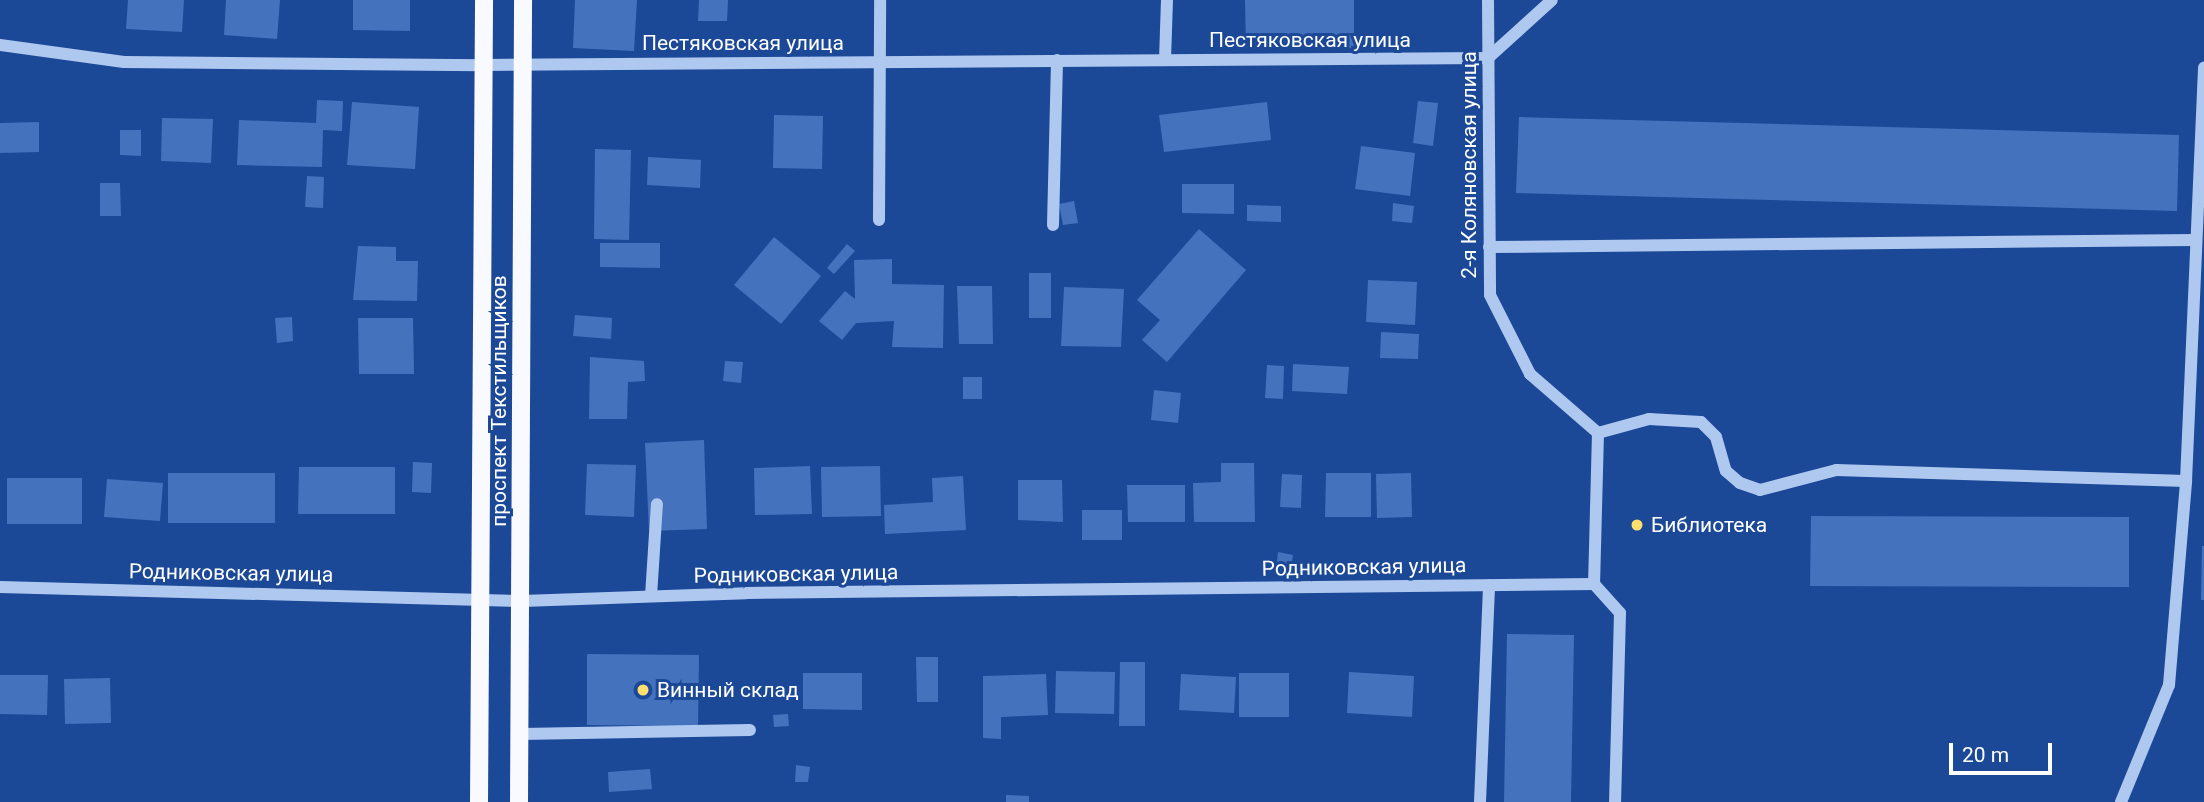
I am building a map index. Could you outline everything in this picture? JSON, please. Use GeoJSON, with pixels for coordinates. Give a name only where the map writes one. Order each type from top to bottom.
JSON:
{"type":"FeatureCollection","features":[{"type":"Feature","properties":{"kind":"main road","name":"проспект Текстильщиков"},"geometry":{"type":"LineString","coordinates":[[479,802],[484,0]]}},
{"type":"Feature","properties":{"kind":"main road","name":"проспект Текстильщиков"},"geometry":{"type":"LineString","coordinates":[[519,802],[523,0]]}},
{"type":"Feature","properties":{"kind":"street"},"geometry":{"type":"LineString","coordinates":[[879,220],[880,0]]}},
{"type":"Feature","properties":{"kind":"street"},"geometry":{"type":"LineString","coordinates":[[1165,60],[1167,0]]}},
{"type":"Feature","properties":{"kind":"street","name":"2-я Коляновская улица"},"geometry":{"type":"LineString","coordinates":[[1488,0],[1490,295],[1530,374],[1598,433]]}},
{"type":"Feature","properties":{"kind":"street"},"geometry":{"type":"LineString","coordinates":[[1488,58],[1552,0]]}},
{"type":"Feature","properties":{"kind":"street","name":"Пестяковская улица"},"geometry":{"type":"LineString","coordinates":[[0,46],[124,62],[482,65],[1488,58]]}},
{"type":"Feature","properties":{"kind":"street"},"geometry":{"type":"LineString","coordinates":[[1053,225],[1057,60]]}},
{"type":"Feature","properties":{"kind":"street"},"geometry":{"type":"LineString","coordinates":[[2121,802],[2169,685],[2186,481],[2204,67]]}},
{"type":"Feature","properties":{"kind":"street"},"geometry":{"type":"LineString","coordinates":[[1489,247],[2195,240]]}},
{"type":"Feature","properties":{"kind":"street"},"geometry":{"type":"LineString","coordinates":[[1615,802],[1620,613],[1594,584],[1598,433],[1649,419],[1701,422],[1716,437],[1726,471],[1740,484],[1760,489],[1836,470],[2186,481]]}},
{"type":"Feature","properties":{"kind":"street"},"geometry":{"type":"LineString","coordinates":[[651,596],[657,504]]}},
{"type":"Feature","properties":{"kind":"street","name":"Родниковская улица"},"geometry":{"type":"LineString","coordinates":[[0,587],[522,601],[651,596],[1594,584]]}},
{"type":"Feature","properties":{"kind":"street"},"geometry":{"type":"LineString","coordinates":[[1480,802],[1489,585]]}},
{"type":"Feature","properties":{"kind":"street"},"geometry":{"type":"LineString","coordinates":[[521,734],[750,730]]}},
{"type":"Feature","properties":{"kind":"building"},"geometry":{"type":"Polygon","coordinates":[[[128,0],[184,0],[182,32],[126,29],[128,0]]]}},
{"type":"Feature","properties":{"kind":"building"},"geometry":{"type":"Polygon","coordinates":[[[226,0],[280,0],[277,39],[224,35],[226,0]]]}},
{"type":"Feature","properties":{"kind":"building"},"geometry":{"type":"Polygon","coordinates":[[[353,0],[410,0],[410,31],[353,30],[353,0]]]}},
{"type":"Feature","properties":{"kind":"building"},"geometry":{"type":"Polygon","coordinates":[[[575,0],[637,0],[634,51],[573,48],[575,0]]]}},
{"type":"Feature","properties":{"kind":"building"},"geometry":{"type":"Polygon","coordinates":[[[699,0],[728,0],[727,21],[698,21],[699,0]]]}},
{"type":"Feature","properties":{"kind":"building"},"geometry":{"type":"Polygon","coordinates":[[[1245,0],[1354,0],[1354,48],[1246,48],[1245,0]]]}},
{"type":"Feature","properties":{"kind":"building"},"geometry":{"type":"Polygon","coordinates":[[[317,100],[343,101],[342,131],[323,130],[322,167],[237,165],[239,120],[316,123],[317,100]]]}},
{"type":"Feature","properties":{"kind":"building"},"geometry":{"type":"Polygon","coordinates":[[[1418,101],[1438,103],[1433,146],[1413,143],[1418,101]]]}},
{"type":"Feature","properties":{"kind":"building"},"geometry":{"type":"Polygon","coordinates":[[[352,102],[419,107],[415,169],[347,165],[352,102]]]}},
{"type":"Feature","properties":{"kind":"building"},"geometry":{"type":"Polygon","coordinates":[[[1267,102],[1271,140],[1164,152],[1159,115],[1267,102]]]}},
{"type":"Feature","properties":{"kind":"building"},"geometry":{"type":"Polygon","coordinates":[[[774,115],[823,116],[822,169],[773,168],[774,115]]]}},
{"type":"Feature","properties":{"kind":"building"},"geometry":{"type":"Polygon","coordinates":[[[1519,117],[2179,135],[2177,211],[1516,193],[1519,117]]]}},
{"type":"Feature","properties":{"kind":"building"},"geometry":{"type":"Polygon","coordinates":[[[162,118],[213,119],[211,163],[161,161],[162,118]]]}},
{"type":"Feature","properties":{"kind":"building"},"geometry":{"type":"Polygon","coordinates":[[[39,122],[39,152],[0,153],[0,123],[39,122]]]}},
{"type":"Feature","properties":{"kind":"building"},"geometry":{"type":"Polygon","coordinates":[[[120,130],[141,130],[141,156],[120,155],[120,130]]]}},
{"type":"Feature","properties":{"kind":"building"},"geometry":{"type":"Polygon","coordinates":[[[1361,146],[1415,153],[1410,196],[1355,189],[1361,146]]]}},
{"type":"Feature","properties":{"kind":"building"},"geometry":{"type":"Polygon","coordinates":[[[595,149],[631,150],[629,240],[594,239],[595,149]]]}},
{"type":"Feature","properties":{"kind":"building"},"geometry":{"type":"Polygon","coordinates":[[[648,157],[701,160],[700,188],[647,185],[648,157]]]}},
{"type":"Feature","properties":{"kind":"building"},"geometry":{"type":"Polygon","coordinates":[[[307,176],[324,177],[323,208],[305,207],[307,176]]]}},
{"type":"Feature","properties":{"kind":"building"},"geometry":{"type":"Polygon","coordinates":[[[100,183],[120,183],[121,216],[100,216],[100,183]]]}},
{"type":"Feature","properties":{"kind":"building"},"geometry":{"type":"Polygon","coordinates":[[[1182,184],[1234,184],[1234,214],[1182,213],[1182,184]]]}},
{"type":"Feature","properties":{"kind":"building"},"geometry":{"type":"Polygon","coordinates":[[[1074,201],[1078,223],[1063,225],[1059,204],[1074,201]]]}},
{"type":"Feature","properties":{"kind":"building"},"geometry":{"type":"Polygon","coordinates":[[[1393,203],[1414,206],[1412,223],[1392,221],[1393,203]]]}},
{"type":"Feature","properties":{"kind":"building"},"geometry":{"type":"Polygon","coordinates":[[[1247,205],[1281,206],[1281,222],[1247,221],[1247,205]]]}},
{"type":"Feature","properties":{"kind":"building"},"geometry":{"type":"Polygon","coordinates":[[[1199,229],[1246,270],[1167,362],[1142,340],[1160,320],[1137,300],[1199,229]]]}},
{"type":"Feature","properties":{"kind":"building"},"geometry":{"type":"Polygon","coordinates":[[[774,237],[821,276],[781,324],[734,285],[774,237]]]}},
{"type":"Feature","properties":{"kind":"building"},"geometry":{"type":"Polygon","coordinates":[[[600,243],[660,243],[660,268],[600,267],[600,243]]]}},
{"type":"Feature","properties":{"kind":"building"},"geometry":{"type":"Polygon","coordinates":[[[847,244],[855,251],[834,274],[827,268],[847,244]]]}},
{"type":"Feature","properties":{"kind":"building"},"geometry":{"type":"Polygon","coordinates":[[[358,246],[396,247],[396,261],[418,261],[417,301],[353,300],[358,246]]]}},
{"type":"Feature","properties":{"kind":"building"},"geometry":{"type":"Polygon","coordinates":[[[892,259],[892,284],[944,285],[943,348],[892,347],[894,321],[856,323],[842,340],[819,321],[845,291],[855,299],[854,260],[892,259]]]}},
{"type":"Feature","properties":{"kind":"building"},"geometry":{"type":"Polygon","coordinates":[[[1029,273],[1051,273],[1051,318],[1029,318],[1029,273]]]}},
{"type":"Feature","properties":{"kind":"building"},"geometry":{"type":"Polygon","coordinates":[[[1368,280],[1417,282],[1415,325],[1366,322],[1368,280]]]}},
{"type":"Feature","properties":{"kind":"building"},"geometry":{"type":"Polygon","coordinates":[[[957,286],[992,286],[993,344],[959,344],[957,286]]]}},
{"type":"Feature","properties":{"kind":"building"},"geometry":{"type":"Polygon","coordinates":[[[1064,287],[1124,289],[1121,347],[1061,346],[1064,287]]]}},
{"type":"Feature","properties":{"kind":"building"},"geometry":{"type":"Polygon","coordinates":[[[575,315],[612,318],[611,339],[573,336],[575,315]]]}},
{"type":"Feature","properties":{"kind":"building"},"geometry":{"type":"Polygon","coordinates":[[[292,317],[293,341],[277,343],[275,318],[292,317]]]}},
{"type":"Feature","properties":{"kind":"building"},"geometry":{"type":"Polygon","coordinates":[[[358,318],[413,318],[414,374],[359,374],[358,318]]]}},
{"type":"Feature","properties":{"kind":"building"},"geometry":{"type":"Polygon","coordinates":[[[1381,332],[1419,334],[1418,359],[1380,358],[1381,332]]]}},
{"type":"Feature","properties":{"kind":"building"},"geometry":{"type":"Polygon","coordinates":[[[590,357],[644,361],[645,381],[628,382],[627,419],[589,419],[590,357]]]}},
{"type":"Feature","properties":{"kind":"building"},"geometry":{"type":"Polygon","coordinates":[[[725,361],[743,362],[741,383],[723,381],[725,361]]]}},
{"type":"Feature","properties":{"kind":"building"},"geometry":{"type":"Polygon","coordinates":[[[1293,364],[1349,367],[1347,394],[1292,391],[1293,364]]]}},
{"type":"Feature","properties":{"kind":"building"},"geometry":{"type":"Polygon","coordinates":[[[1267,365],[1284,366],[1283,399],[1265,398],[1267,365]]]}},
{"type":"Feature","properties":{"kind":"building"},"geometry":{"type":"Polygon","coordinates":[[[963,377],[982,377],[982,399],[963,399],[963,377]]]}},
{"type":"Feature","properties":{"kind":"building"},"geometry":{"type":"Polygon","coordinates":[[[1154,390],[1181,393],[1178,423],[1151,420],[1154,390]]]}},
{"type":"Feature","properties":{"kind":"building"},"geometry":{"type":"Polygon","coordinates":[[[704,440],[707,529],[649,531],[645,443],[704,440]]]}},
{"type":"Feature","properties":{"kind":"building"},"geometry":{"type":"Polygon","coordinates":[[[413,462],[432,463],[431,493],[412,492],[413,462]]]}},
{"type":"Feature","properties":{"kind":"building"},"geometry":{"type":"Polygon","coordinates":[[[1221,463],[1254,463],[1255,522],[1194,522],[1193,483],[1221,482],[1221,463]]]}},
{"type":"Feature","properties":{"kind":"building"},"geometry":{"type":"Polygon","coordinates":[[[587,464],[636,465],[634,517],[585,515],[587,464]]]}},
{"type":"Feature","properties":{"kind":"building"},"geometry":{"type":"Polygon","coordinates":[[[810,466],[812,514],[755,515],[754,468],[810,466]]]}},
{"type":"Feature","properties":{"kind":"building"},"geometry":{"type":"Polygon","coordinates":[[[880,466],[881,516],[822,517],[821,467],[880,466]]]}},
{"type":"Feature","properties":{"kind":"building"},"geometry":{"type":"Polygon","coordinates":[[[299,467],[395,467],[395,514],[298,514],[299,467]]]}},
{"type":"Feature","properties":{"kind":"building"},"geometry":{"type":"Polygon","coordinates":[[[168,473],[275,473],[275,523],[168,523],[168,473]]]}},
{"type":"Feature","properties":{"kind":"building"},"geometry":{"type":"Polygon","coordinates":[[[1326,473],[1371,473],[1371,517],[1325,517],[1326,473]]]}},
{"type":"Feature","properties":{"kind":"building"},"geometry":{"type":"Polygon","coordinates":[[[1411,473],[1412,517],[1377,518],[1376,474],[1411,473]]]}},
{"type":"Feature","properties":{"kind":"building"},"geometry":{"type":"Polygon","coordinates":[[[1282,474],[1302,475],[1301,508],[1280,507],[1282,474]]]}},
{"type":"Feature","properties":{"kind":"building"},"geometry":{"type":"Polygon","coordinates":[[[963,476],[966,530],[885,534],[884,505],[933,502],[932,478],[963,476]]]}},
{"type":"Feature","properties":{"kind":"building"},"geometry":{"type":"Polygon","coordinates":[[[7,478],[82,478],[82,524],[7,524],[7,478]]]}},
{"type":"Feature","properties":{"kind":"building"},"geometry":{"type":"Polygon","coordinates":[[[107,479],[163,483],[160,521],[104,517],[107,479]]]}},
{"type":"Feature","properties":{"kind":"building"},"geometry":{"type":"Polygon","coordinates":[[[1018,480],[1062,480],[1063,522],[1018,520],[1018,480]]]}},
{"type":"Feature","properties":{"kind":"building"},"geometry":{"type":"Polygon","coordinates":[[[1127,485],[1185,485],[1185,522],[1128,522],[1127,485]]]}},
{"type":"Feature","properties":{"kind":"building"},"geometry":{"type":"Polygon","coordinates":[[[1082,510],[1122,510],[1122,540],[1082,540],[1082,510]]]}},
{"type":"Feature","properties":{"kind":"building"},"geometry":{"type":"Polygon","coordinates":[[[1811,516],[2129,517],[2129,587],[1810,586],[1811,516]]]}},
{"type":"Feature","properties":{"kind":"building"},"geometry":{"type":"Polygon","coordinates":[[[2204,546],[2204,600],[2201,600],[2204,546]]]}},
{"type":"Feature","properties":{"kind":"building"},"geometry":{"type":"Polygon","coordinates":[[[1278,552],[1293,555],[1290,573],[1276,570],[1278,552]]]}},
{"type":"Feature","properties":{"kind":"building"},"geometry":{"type":"Polygon","coordinates":[[[1507,634],[1574,635],[1571,802],[1504,802],[1507,634]]]}},
{"type":"Feature","properties":{"kind":"building","name":"Винный склад"},"geometry":{"type":"Polygon","coordinates":[[[587,654],[699,655],[698,726],[587,725],[587,654]]]}},
{"type":"Feature","properties":{"kind":"building"},"geometry":{"type":"Polygon","coordinates":[[[916,657],[938,657],[938,702],[917,702],[916,657]]]}},
{"type":"Feature","properties":{"kind":"building"},"geometry":{"type":"Polygon","coordinates":[[[1120,662],[1145,662],[1145,726],[1119,726],[1120,662]]]}},
{"type":"Feature","properties":{"kind":"building"},"geometry":{"type":"Polygon","coordinates":[[[1056,671],[1115,672],[1114,714],[1055,713],[1056,671]]]}},
{"type":"Feature","properties":{"kind":"building"},"geometry":{"type":"Polygon","coordinates":[[[1349,672],[1414,676],[1412,717],[1347,713],[1349,672]]]}},
{"type":"Feature","properties":{"kind":"building"},"geometry":{"type":"Polygon","coordinates":[[[803,673],[862,673],[862,710],[803,709],[803,673]]]}},
{"type":"Feature","properties":{"kind":"building"},"geometry":{"type":"Polygon","coordinates":[[[1239,673],[1289,673],[1289,717],[1239,717],[1239,673]]]}},
{"type":"Feature","properties":{"kind":"building"},"geometry":{"type":"Polygon","coordinates":[[[1046,674],[1048,715],[1001,717],[1001,739],[983,738],[983,676],[1046,674]]]}},
{"type":"Feature","properties":{"kind":"building"},"geometry":{"type":"Polygon","coordinates":[[[1181,674],[1236,677],[1234,713],[1179,710],[1181,674]]]}},
{"type":"Feature","properties":{"kind":"building"},"geometry":{"type":"Polygon","coordinates":[[[0,675],[48,675],[47,715],[0,714],[0,675]]]}},
{"type":"Feature","properties":{"kind":"building"},"geometry":{"type":"Polygon","coordinates":[[[110,678],[111,723],[65,724],[64,679],[110,678]]]}},
{"type":"Feature","properties":{"kind":"building"},"geometry":{"type":"Polygon","coordinates":[[[788,714],[789,726],[774,727],[773,715],[788,714]]]}},
{"type":"Feature","properties":{"kind":"building"},"geometry":{"type":"Polygon","coordinates":[[[796,765],[810,767],[808,782],[795,782],[796,765]]]}},
{"type":"Feature","properties":{"kind":"building"},"geometry":{"type":"Polygon","coordinates":[[[650,769],[652,789],[609,792],[608,772],[650,769]]]}},
{"type":"Feature","properties":{"kind":"building"},"geometry":{"type":"Polygon","coordinates":[[[1006,795],[1029,796],[1029,802],[1006,802],[1006,795]]]}},
{"type":"Feature","properties":{"kind":"place","name":"Библиотека"},"geometry":{"type":"Point","coordinates":[1637,525]}},
{"type":"Feature","properties":{"kind":"place","name":"Винный склад"},"geometry":{"type":"Point","coordinates":[643,690]}}]}
